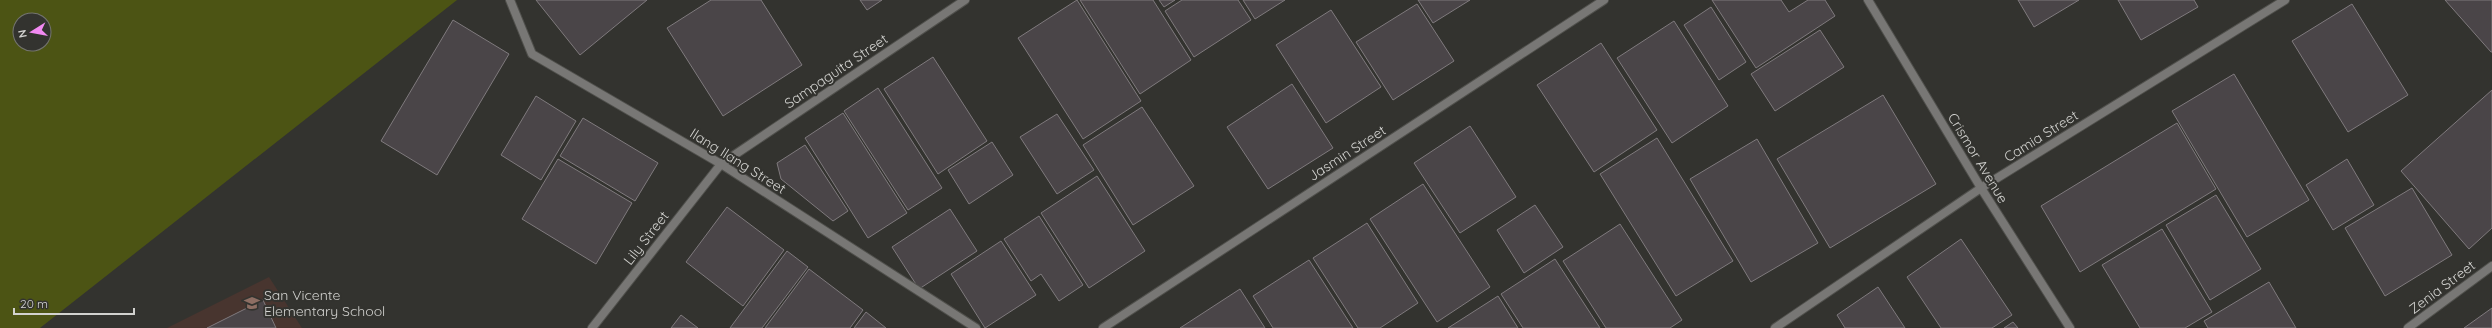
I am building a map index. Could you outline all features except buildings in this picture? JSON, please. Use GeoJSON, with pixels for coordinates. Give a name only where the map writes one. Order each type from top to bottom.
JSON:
{"type":"FeatureCollection","features":[{"type":"Feature","properties":{"kind":"street","name":"Ilang Ilang Street"},"geometry":{"type":"LineString","coordinates":[[510,0],[532,54],[721,164],[976,328]]}},
{"type":"Feature","properties":{"kind":"street","name":"Sampaguita Street"},"geometry":{"type":"LineString","coordinates":[[721,164],[965,0]]}},
{"type":"Feature","properties":{"kind":"street","name":"Jasmin Street"},"geometry":{"type":"LineString","coordinates":[[1104,328],[1604,0]]}},
{"type":"Feature","properties":{"kind":"street","name":"Crismor Avenue"},"geometry":{"type":"LineString","coordinates":[[1868,0],[1981,188],[2070,328]]}},
{"type":"Feature","properties":{"kind":"street","name":"Camia Street"},"geometry":{"type":"LineString","coordinates":[[1775,328],[1981,188],[2285,0]]}},
{"type":"Feature","properties":{"kind":"street","name":"Lily Street"},"geometry":{"type":"LineString","coordinates":[[592,328],[721,164]]}},
{"type":"Feature","properties":{"kind":"street","name":"Zenia Street"},"geometry":{"type":"LineString","coordinates":[[2408,328],[2492,266]]}},
{"type":"Feature","properties":{"kind":"shaded area","name":"San Vicente Elementary School"},"geometry":{"type":"Polygon","coordinates":[[[269,277],[302,328],[167,328],[269,277]]]}},
{"type":"Feature","properties":{"kind":"green space"},"geometry":{"type":"Polygon","coordinates":[[[0,0],[457,0],[40,328],[0,328],[0,0]]]}},
{"type":"Feature","properties":{"kind":"place","name":"San Vicente Elementary School"},"geometry":{"type":"Point","coordinates":[252,303]}}]}
